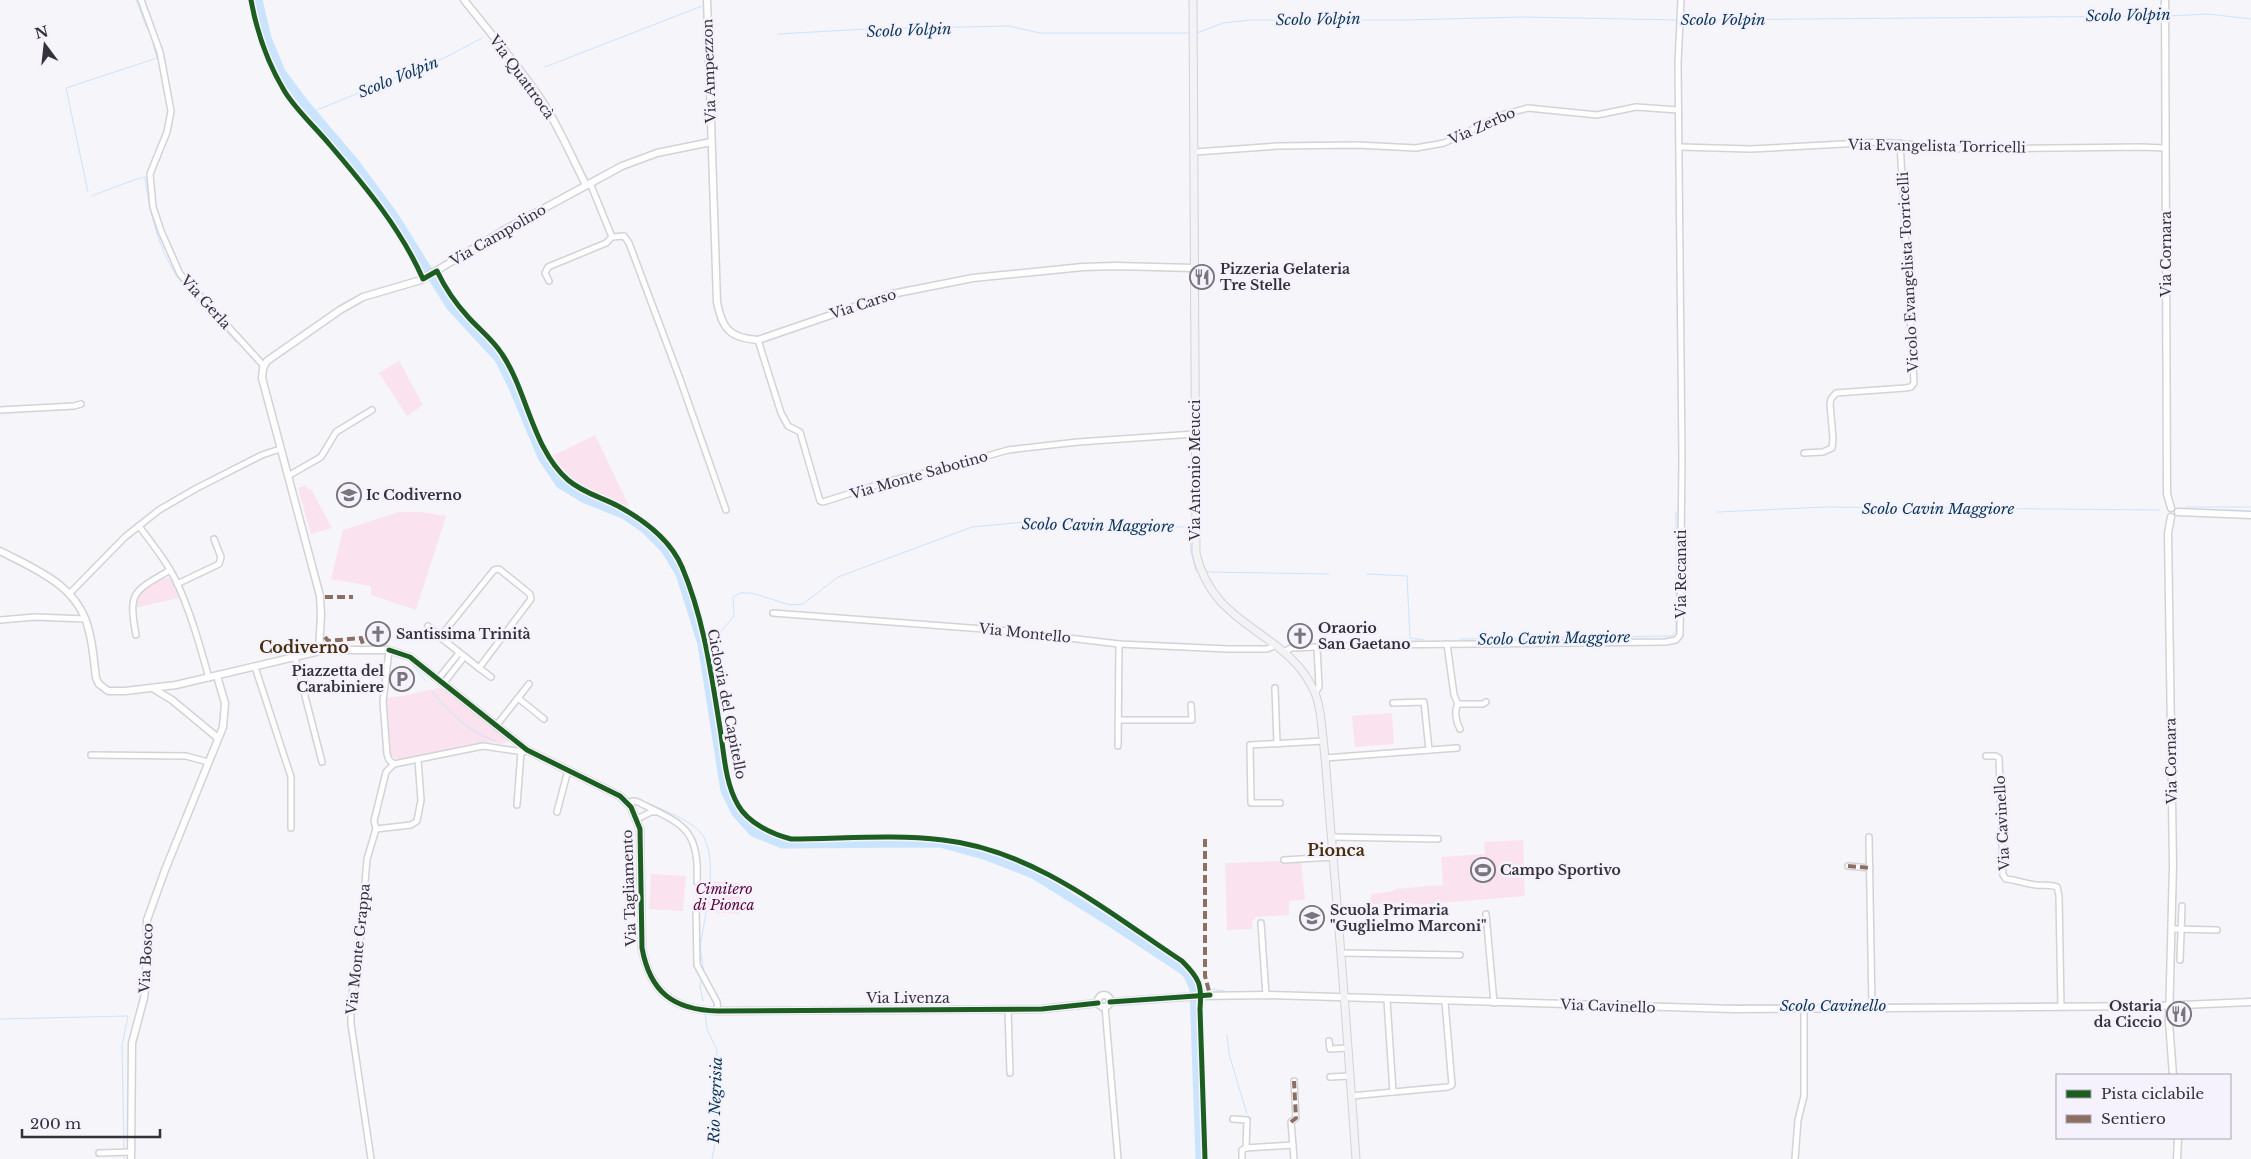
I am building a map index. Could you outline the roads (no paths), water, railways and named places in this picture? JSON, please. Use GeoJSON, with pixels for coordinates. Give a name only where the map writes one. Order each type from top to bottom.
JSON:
{"type":"FeatureCollection","features":[{"type":"Feature","properties":{"kind":"main road","name":"Via Antonio Meucci"},"geometry":{"type":"LineString","coordinates":[[1193,0],[1195,546],[1200,569],[1210,589],[1223,606],[1284,652],[1302,671],[1315,693],[1318,703],[1332,837],[1356,1159]]}},
{"type":"Feature","properties":{"kind":"street","name":"Via Gerla"},"geometry":{"type":"LineString","coordinates":[[141,0],[160,52],[170,111],[167,132],[150,174],[153,207],[159,226],[180,274],[264,366]]}},
{"type":"Feature","properties":{"kind":"street","name":"Via Quattrocà"},"geometry":{"type":"LineString","coordinates":[[464,0],[525,76],[544,104],[588,184]]}},
{"type":"Feature","properties":{"kind":"street","name":"Via Ampezzon"},"geometry":{"type":"LineString","coordinates":[[707,0],[711,142]]}},
{"type":"Feature","properties":{"kind":"street"},"geometry":{"type":"LineString","coordinates":[[1680,147],[1678,110],[1681,0]]}},
{"type":"Feature","properties":{"kind":"street","name":"Via Cornara"},"geometry":{"type":"LineString","coordinates":[[2165,0],[2167,494],[2171,508]]}},
{"type":"Feature","properties":{"kind":"street","name":"Via Zerbo"},"geometry":{"type":"LineString","coordinates":[[1195,152],[1288,146],[1423,147],[1449,141],[1505,114],[1528,108],[1597,115],[1636,107],[1678,110]]}},
{"type":"Feature","properties":{"kind":"street","name":"Via Campolino"},"geometry":{"type":"LineString","coordinates":[[264,366],[272,356],[340,310],[363,297],[404,287],[426,277],[504,230],[588,184],[641,158],[711,142]]}},
{"type":"Feature","properties":{"kind":"street"},"geometry":{"type":"LineString","coordinates":[[711,142],[717,302],[721,321],[728,331],[747,339],[758,340]]}},
{"type":"Feature","properties":{"kind":"street","name":"Via Evangelista Torricelli"},"geometry":{"type":"LineString","coordinates":[[1680,147],[1751,149],[1881,142],[1963,149],[2165,148]]}},
{"type":"Feature","properties":{"kind":"street","name":"Vicolo Evangelista Torricelli"},"geometry":{"type":"LineString","coordinates":[[1804,453],[1823,452],[1832,448],[1830,404],[1831,399],[1836,393],[1905,388],[1911,387],[1914,383],[1900,143]]}},
{"type":"Feature","properties":{"kind":"street","name":"Via Recanati"},"geometry":{"type":"LineString","coordinates":[[1284,652],[1291,648],[1317,647],[1666,642],[1676,640],[1680,635],[1682,459],[1680,147]]}},
{"type":"Feature","properties":{"kind":"street"},"geometry":{"type":"LineString","coordinates":[[588,184],[612,237]]}},
{"type":"Feature","properties":{"kind":"street"},"geometry":{"type":"LineString","coordinates":[[549,281],[545,273],[548,267],[606,243],[612,237],[624,236],[629,243],[680,379],[726,510]]}},
{"type":"Feature","properties":{"kind":"street","name":"Via Carso"},"geometry":{"type":"LineString","coordinates":[[758,340],[892,294],[973,278],[1083,267],[1194,268]]}},
{"type":"Feature","properties":{"kind":"street","name":"Via Monte Sabotino"},"geometry":{"type":"LineString","coordinates":[[758,340],[781,413],[788,426],[800,432],[820,501],[823,502],[889,481],[934,471],[1008,450],[1078,442],[1194,434]]}},
{"type":"Feature","properties":{"kind":"street"},"geometry":{"type":"LineString","coordinates":[[264,366],[262,378],[320,596],[319,651]]}},
{"type":"Feature","properties":{"kind":"street"},"geometry":{"type":"LineString","coordinates":[[0,410],[81,404]]}},
{"type":"Feature","properties":{"kind":"street"},"geometry":{"type":"LineString","coordinates":[[288,476],[321,458],[336,432],[372,410]]}},
{"type":"Feature","properties":{"kind":"street"},"geometry":{"type":"LineString","coordinates":[[70,593],[109,552],[159,510],[197,488],[262,455],[280,449]]}},
{"type":"Feature","properties":{"kind":"street"},"geometry":{"type":"LineString","coordinates":[[2178,512],[2176,516],[2171,517],[2168,512],[2171,508],[2175,508],[2178,512],[2251,515]]}},
{"type":"Feature","properties":{"kind":"street","name":"Via Cornara"},"geometry":{"type":"LineString","coordinates":[[2171,517],[2168,533],[2173,865],[2169,1006],[2172,1074]]}},
{"type":"Feature","properties":{"kind":"street"},"geometry":{"type":"LineString","coordinates":[[139,526],[170,570],[177,584],[196,632],[208,678]]}},
{"type":"Feature","properties":{"kind":"street"},"geometry":{"type":"LineString","coordinates":[[177,584],[219,564],[221,557],[214,539]]}},
{"type":"Feature","properties":{"kind":"street"},"geometry":{"type":"LineString","coordinates":[[0,551],[50,577],[70,593],[85,619],[89,632],[96,678],[99,684],[108,691],[172,686],[319,651],[339,649],[341,651],[389,650],[397,651],[410,657],[524,751],[517,805]]}},
{"type":"Feature","properties":{"kind":"street"},"geometry":{"type":"LineString","coordinates":[[440,637],[494,570],[499,569],[530,594],[530,602],[479,668]]}},
{"type":"Feature","properties":{"kind":"street"},"geometry":{"type":"LineString","coordinates":[[136,635],[132,602],[140,589],[170,570]]}},
{"type":"Feature","properties":{"kind":"street","name":"Via Montello"},"geometry":{"type":"LineString","coordinates":[[773,613],[1010,631],[1120,644],[1228,649],[1267,649],[1276,645]]}},
{"type":"Feature","properties":{"kind":"street"},"geometry":{"type":"LineString","coordinates":[[0,620],[34,617],[85,619]]}},
{"type":"Feature","properties":{"kind":"street"},"geometry":{"type":"LineString","coordinates":[[428,626],[491,677]]}},
{"type":"Feature","properties":{"kind":"street"},"geometry":{"type":"LineString","coordinates":[[1118,746],[1120,644]]}},
{"type":"Feature","properties":{"kind":"street"},"geometry":{"type":"LineString","coordinates":[[1447,644],[1454,695],[1458,704],[1456,708],[1460,729]]}},
{"type":"Feature","properties":{"kind":"street"},"geometry":{"type":"LineString","coordinates":[[1315,693],[1319,687],[1317,647]]}},
{"type":"Feature","properties":{"kind":"street"},"geometry":{"type":"LineString","coordinates":[[389,650],[383,702],[387,754],[389,760],[394,764]]}},
{"type":"Feature","properties":{"kind":"street"},"geometry":{"type":"LineString","coordinates":[[440,682],[462,655]]}},
{"type":"Feature","properties":{"kind":"street"},"geometry":{"type":"LineString","coordinates":[[295,657],[322,762]]}},
{"type":"Feature","properties":{"kind":"street"},"geometry":{"type":"LineString","coordinates":[[255,666],[291,777],[291,828]]}},
{"type":"Feature","properties":{"kind":"street","name":"Via Bosco"},"geometry":{"type":"LineString","coordinates":[[128,1154],[132,1043],[144,998],[147,920],[218,738],[224,718],[225,703],[217,676]]}},
{"type":"Feature","properties":{"kind":"street"},"geometry":{"type":"LineString","coordinates":[[496,726],[529,684]]}},
{"type":"Feature","properties":{"kind":"street"},"geometry":{"type":"LineString","coordinates":[[172,686],[170,692],[172,700]]}},
{"type":"Feature","properties":{"kind":"street"},"geometry":{"type":"LineString","coordinates":[[154,688],[172,700],[218,738]]}},
{"type":"Feature","properties":{"kind":"street"},"geometry":{"type":"LineString","coordinates":[[1275,688],[1277,744]]}},
{"type":"Feature","properties":{"kind":"street"},"geometry":{"type":"LineString","coordinates":[[518,698],[544,719]]}},
{"type":"Feature","properties":{"kind":"street"},"geometry":{"type":"LineString","coordinates":[[1393,703],[1424,702],[1429,750]]}},
{"type":"Feature","properties":{"kind":"street"},"geometry":{"type":"LineString","coordinates":[[1458,704],[1483,704],[1486,702]]}},
{"type":"Feature","properties":{"kind":"street"},"geometry":{"type":"LineString","coordinates":[[1119,720],[1192,720],[1191,704]]}},
{"type":"Feature","properties":{"kind":"street"},"geometry":{"type":"LineString","coordinates":[[1280,803],[1251,802],[1250,745],[1323,741]]}},
{"type":"Feature","properties":{"kind":"street","name":"Via Tagliamento"},"geometry":{"type":"LineString","coordinates":[[394,764],[483,746],[524,751],[611,790],[628,803],[640,829],[642,948],[645,966],[655,985],[676,1003],[695,1010],[718,1011]]}},
{"type":"Feature","properties":{"kind":"street"},"geometry":{"type":"LineString","coordinates":[[1325,758],[1457,748]]}},
{"type":"Feature","properties":{"kind":"street"},"geometry":{"type":"LineString","coordinates":[[91,754],[186,756],[208,762]]}},
{"type":"Feature","properties":{"kind":"street","name":"Via Cavinello"},"geometry":{"type":"LineString","coordinates":[[1986,756],[1996,756],[1998,758],[2003,875],[2006,879],[2020,880],[2034,885],[2057,887],[2059,896],[2061,1005]]}},
{"type":"Feature","properties":{"kind":"street"},"geometry":{"type":"LineString","coordinates":[[376,829],[411,825],[417,821],[421,800],[418,760]]}},
{"type":"Feature","properties":{"kind":"street","name":"Via Monte Grappa"},"geometry":{"type":"LineString","coordinates":[[370,1159],[351,1024],[351,1000],[359,954],[367,859],[376,829],[374,821],[379,796],[386,772],[394,764]]}},
{"type":"Feature","properties":{"kind":"street"},"geometry":{"type":"LineString","coordinates":[[558,812],[568,770]]}},
{"type":"Feature","properties":{"kind":"street"},"geometry":{"type":"LineString","coordinates":[[628,803],[638,802],[658,812],[677,822],[691,836],[698,856],[697,882]]}},
{"type":"Feature","properties":{"kind":"street","name":"Via Tagliamento"},"geometry":{"type":"LineString","coordinates":[[637,819],[651,812],[658,812]]}},
{"type":"Feature","properties":{"kind":"street"},"geometry":{"type":"LineString","coordinates":[[1332,837],[1438,839]]}},
{"type":"Feature","properties":{"kind":"street"},"geometry":{"type":"LineString","coordinates":[[1869,837],[1872,1005]]}},
{"type":"Feature","properties":{"kind":"street"},"geometry":{"type":"LineString","coordinates":[[1284,860],[1333,857]]}},
{"type":"Feature","properties":{"kind":"street"},"geometry":{"type":"LineString","coordinates":[[1848,866],[1870,868]]}},
{"type":"Feature","properties":{"kind":"street"},"geometry":{"type":"LineString","coordinates":[[2180,960],[2182,906]]}},
{"type":"Feature","properties":{"kind":"street"},"geometry":{"type":"LineString","coordinates":[[696,909],[697,966],[717,1002],[718,1011]]}},
{"type":"Feature","properties":{"kind":"street"},"geometry":{"type":"LineString","coordinates":[[1486,914],[1494,1003]]}},
{"type":"Feature","properties":{"kind":"street"},"geometry":{"type":"LineString","coordinates":[[1261,923],[1266,995]]}},
{"type":"Feature","properties":{"kind":"street"},"geometry":{"type":"LineString","coordinates":[[2172,929],[2217,930]]}},
{"type":"Feature","properties":{"kind":"street"},"geometry":{"type":"LineString","coordinates":[[1341,953],[1460,955]]}},
{"type":"Feature","properties":{"kind":"street","name":"Via Livenza"},"geometry":{"type":"LineString","coordinates":[[718,1011],[1042,1009],[1098,1003],[1100,996],[1103,995],[1110,998],[1110,1002],[1188,996],[1266,995],[1344,998]]}},
{"type":"Feature","properties":{"kind":"street","name":"Via Cavinello"},"geometry":{"type":"LineString","coordinates":[[1344,998],[1676,1008],[1804,1009],[1872,1005],[2169,1006],[2251,1002]]}},
{"type":"Feature","properties":{"kind":"street"},"geometry":{"type":"LineString","coordinates":[[1387,1000],[1393,1092]]}},
{"type":"Feature","properties":{"kind":"street"},"geometry":{"type":"LineString","coordinates":[[1104,1008],[1110,1002]]}},
{"type":"Feature","properties":{"kind":"street"},"geometry":{"type":"LineString","coordinates":[[1352,1096],[1448,1088],[1452,1085],[1445,1002]]}},
{"type":"Feature","properties":{"kind":"street"},"geometry":{"type":"LineString","coordinates":[[1098,1003],[1104,1008],[1118,1159]]}},
{"type":"Feature","properties":{"kind":"street"},"geometry":{"type":"LineString","coordinates":[[1008,1009],[1010,1073]]}},
{"type":"Feature","properties":{"kind":"street"},"geometry":{"type":"LineString","coordinates":[[1795,1159],[1798,1120],[1804,1096],[1804,1009]]}},
{"type":"Feature","properties":{"kind":"street"},"geometry":{"type":"LineString","coordinates":[[1329,1042],[1330,1049],[1348,1048]]}},
{"type":"Feature","properties":{"kind":"street"},"geometry":{"type":"LineString","coordinates":[[1330,1077],[1350,1076]]}},
{"type":"Feature","properties":{"kind":"street"},"geometry":{"type":"LineString","coordinates":[[1294,1081],[1296,1118],[1291,1122],[1294,1159]]}},
{"type":"Feature","properties":{"kind":"street"},"geometry":{"type":"LineString","coordinates":[[1233,1119],[1246,1120],[1246,1148]]}},
{"type":"Feature","properties":{"kind":"street"},"geometry":{"type":"LineString","coordinates":[[2177,1159],[2178,1139]]}},
{"type":"Feature","properties":{"kind":"street"},"geometry":{"type":"LineString","coordinates":[[1242,1159],[1242,1150],[1246,1148],[1293,1145]]}},
{"type":"Feature","properties":{"kind":"street"},"geometry":{"type":"LineString","coordinates":[[99,1153],[128,1154]]}},
{"type":"Feature","properties":{"kind":"waterway","name":"Rio Negrisia"},"geometry":{"type":"LineString","coordinates":[[136,0],[147,28]]}},
{"type":"Feature","properties":{"kind":"waterway"},"geometry":{"type":"LineString","coordinates":[[258,0],[267,38],[281,72],[304,103],[355,163],[394,216],[451,307],[499,359],[542,457],[560,484],[583,498],[625,515],[645,529],[665,549],[680,574],[702,644],[725,791],[736,813],[753,832],[782,844],[940,843],[987,856],[1033,874],[1183,970],[1188,975],[1194,989],[1200,1159]]}},
{"type":"Feature","properties":{"kind":"waterway","name":"Scolo Volpin"},"geometry":{"type":"LineString","coordinates":[[545,67],[702,6]]}},
{"type":"Feature","properties":{"kind":"waterway","name":"Scolo Volpin"},"geometry":{"type":"LineString","coordinates":[[2168,16],[2208,14],[2251,19]]}},
{"type":"Feature","properties":{"kind":"waterway","name":"Scolo Volpin"},"geometry":{"type":"LineString","coordinates":[[1683,20],[2162,16]]}},
{"type":"Feature","properties":{"kind":"waterway","name":"Scolo Volpin"},"geometry":{"type":"LineString","coordinates":[[1197,33],[1223,23],[1250,20],[1403,20],[1524,17],[1679,20]]}},
{"type":"Feature","properties":{"kind":"waterway","name":"Scolo Volpin"},"geometry":{"type":"LineString","coordinates":[[778,34],[866,29],[1009,26],[1040,33],[1189,33]]}},
{"type":"Feature","properties":{"kind":"waterway","name":"Scolo Volpin"},"geometry":{"type":"LineString","coordinates":[[312,112],[444,58],[482,38]]}},
{"type":"Feature","properties":{"kind":"waterway","name":"Rio Negrisia"},"geometry":{"type":"LineString","coordinates":[[88,192],[66,88],[157,58],[153,45]]}},
{"type":"Feature","properties":{"kind":"waterway","name":"Rio Negrisia"},"geometry":{"type":"LineString","coordinates":[[92,196],[145,177],[149,204],[161,246],[167,259],[181,282],[236,342]]}},
{"type":"Feature","properties":{"kind":"waterway","name":"Scolo Cavin Maggiore"},"geometry":{"type":"LineString","coordinates":[[1717,512],[1826,507],[2159,510]]}},
{"type":"Feature","properties":{"kind":"waterway","name":"Scolo Cavin Maggiore"},"geometry":{"type":"LineString","coordinates":[[2186,507],[2251,507]]}},
{"type":"Feature","properties":{"kind":"waterway","name":"Scolo Cavin Maggiore"},"geometry":{"type":"LineString","coordinates":[[1460,639],[1672,636],[1676,630],[1676,512],[1678,512]]}},
{"type":"Feature","properties":{"kind":"waterway","name":"Scolo Cavin Maggiore"},"geometry":{"type":"LineString","coordinates":[[714,640],[734,616],[733,597],[740,593],[752,593],[790,605],[803,604],[838,577],[972,527],[1035,521],[1063,522],[1093,527],[1189,527],[1191,551],[1196,571]]}},
{"type":"Feature","properties":{"kind":"waterway","name":"Scolo Cavin Maggiore"},"geometry":{"type":"LineString","coordinates":[[1207,572],[1329,574]]}},
{"type":"Feature","properties":{"kind":"waterway","name":"Scolo Cavin Maggiore"},"geometry":{"type":"LineString","coordinates":[[1367,574],[1407,576],[1410,638],[1424,640]]}},
{"type":"Feature","properties":{"kind":"waterway","name":"Rio Negrisia"},"geometry":{"type":"LineString","coordinates":[[413,666],[426,681]]}},
{"type":"Feature","properties":{"kind":"waterway","name":"Rio Negrisia"},"geometry":{"type":"LineString","coordinates":[[433,692],[446,708],[468,727],[495,741]]}},
{"type":"Feature","properties":{"kind":"waterway","name":"Rio Negrisia"},"geometry":{"type":"LineString","coordinates":[[641,800],[689,823],[701,833],[707,844],[710,857],[710,886],[701,946],[703,973]]}},
{"type":"Feature","properties":{"kind":"waterway","name":"Rio Negrisia"},"geometry":{"type":"LineString","coordinates":[[701,980],[700,986],[703,1001]]}},
{"type":"Feature","properties":{"kind":"waterway","name":"Scolo Cavinello"},"geometry":{"type":"LineString","coordinates":[[1212,989],[1225,991]]}},
{"type":"Feature","properties":{"kind":"waterway","name":"Scolo Cavinello"},"geometry":{"type":"LineString","coordinates":[[2223,1000],[2251,998]]}},
{"type":"Feature","properties":{"kind":"waterway","name":"Scolo Cavinello"},"geometry":{"type":"LineString","coordinates":[[2064,1003],[2166,1002]]}},
{"type":"Feature","properties":{"kind":"waterway","name":"Scolo Cavinello"},"geometry":{"type":"LineString","coordinates":[[2173,1002],[2189,1002]]}},
{"type":"Feature","properties":{"kind":"waterway","name":"Scolo Cavinello"},"geometry":{"type":"LineString","coordinates":[[1874,1004],[2060,1003]]}},
{"type":"Feature","properties":{"kind":"waterway","name":"Scolo Cavinello"},"geometry":{"type":"LineString","coordinates":[[1704,1005],[1870,1004]]}},
{"type":"Feature","properties":{"kind":"waterway","name":"Rio Negrisia"},"geometry":{"type":"LineString","coordinates":[[705,1014],[707,1029],[717,1050],[715,1064],[717,1134],[712,1159]]}},
{"type":"Feature","properties":{"kind":"waterway"},"geometry":{"type":"LineString","coordinates":[[0,1019],[128,1016],[122,1045],[124,1150]]}},
{"type":"Feature","properties":{"kind":"waterway"},"geometry":{"type":"LineString","coordinates":[[1227,1035],[1229,1054],[1247,1114]]}},
{"type":"Feature","properties":{"kind":"waterway"},"geometry":{"type":"LineString","coordinates":[[124,1154],[124,1159]]}},
{"type":"Feature","properties":{"kind":"place","name":"Pizzeria Gelateria Tre Stelle"},"geometry":{"type":"Point","coordinates":[1202,277]}},
{"type":"Feature","properties":{"kind":"place","name":"Ic Codiverno"},"geometry":{"type":"Point","coordinates":[349,495]}},
{"type":"Feature","properties":{"kind":"place","name":"Santissima Trinità"},"geometry":{"type":"Point","coordinates":[378,634]}},
{"type":"Feature","properties":{"kind":"place","name":"Oraorio San Gaetano"},"geometry":{"type":"Point","coordinates":[1300,636]}},
{"type":"Feature","properties":{"kind":"place","name":"Piazzetta del Carabiniere"},"geometry":{"type":"Point","coordinates":[402,679]}},
{"type":"Feature","properties":{"kind":"place","name":"Campo Sportivo"},"geometry":{"type":"Point","coordinates":[1483,870]}},
{"type":"Feature","properties":{"kind":"place","name":"Scuola Primaria \"Guglielmo Marconi\""},"geometry":{"type":"Point","coordinates":[1312,918]}},
{"type":"Feature","properties":{"kind":"place","name":"Ostaria da Ciccio"},"geometry":{"type":"Point","coordinates":[2179,1014]}},
{"type":"Feature","properties":{"kind":"district","name":"Codiverno"},"geometry":{"type":"Point","coordinates":[304,647]}},
{"type":"Feature","properties":{"kind":"district","name":"Pionca"},"geometry":{"type":"Point","coordinates":[1336,850]}},
{"type":"Feature","properties":{"kind":"park label","name":"Cimitero di Pionca"},"geometry":{"type":"Point","coordinates":[724,898]}}]}
